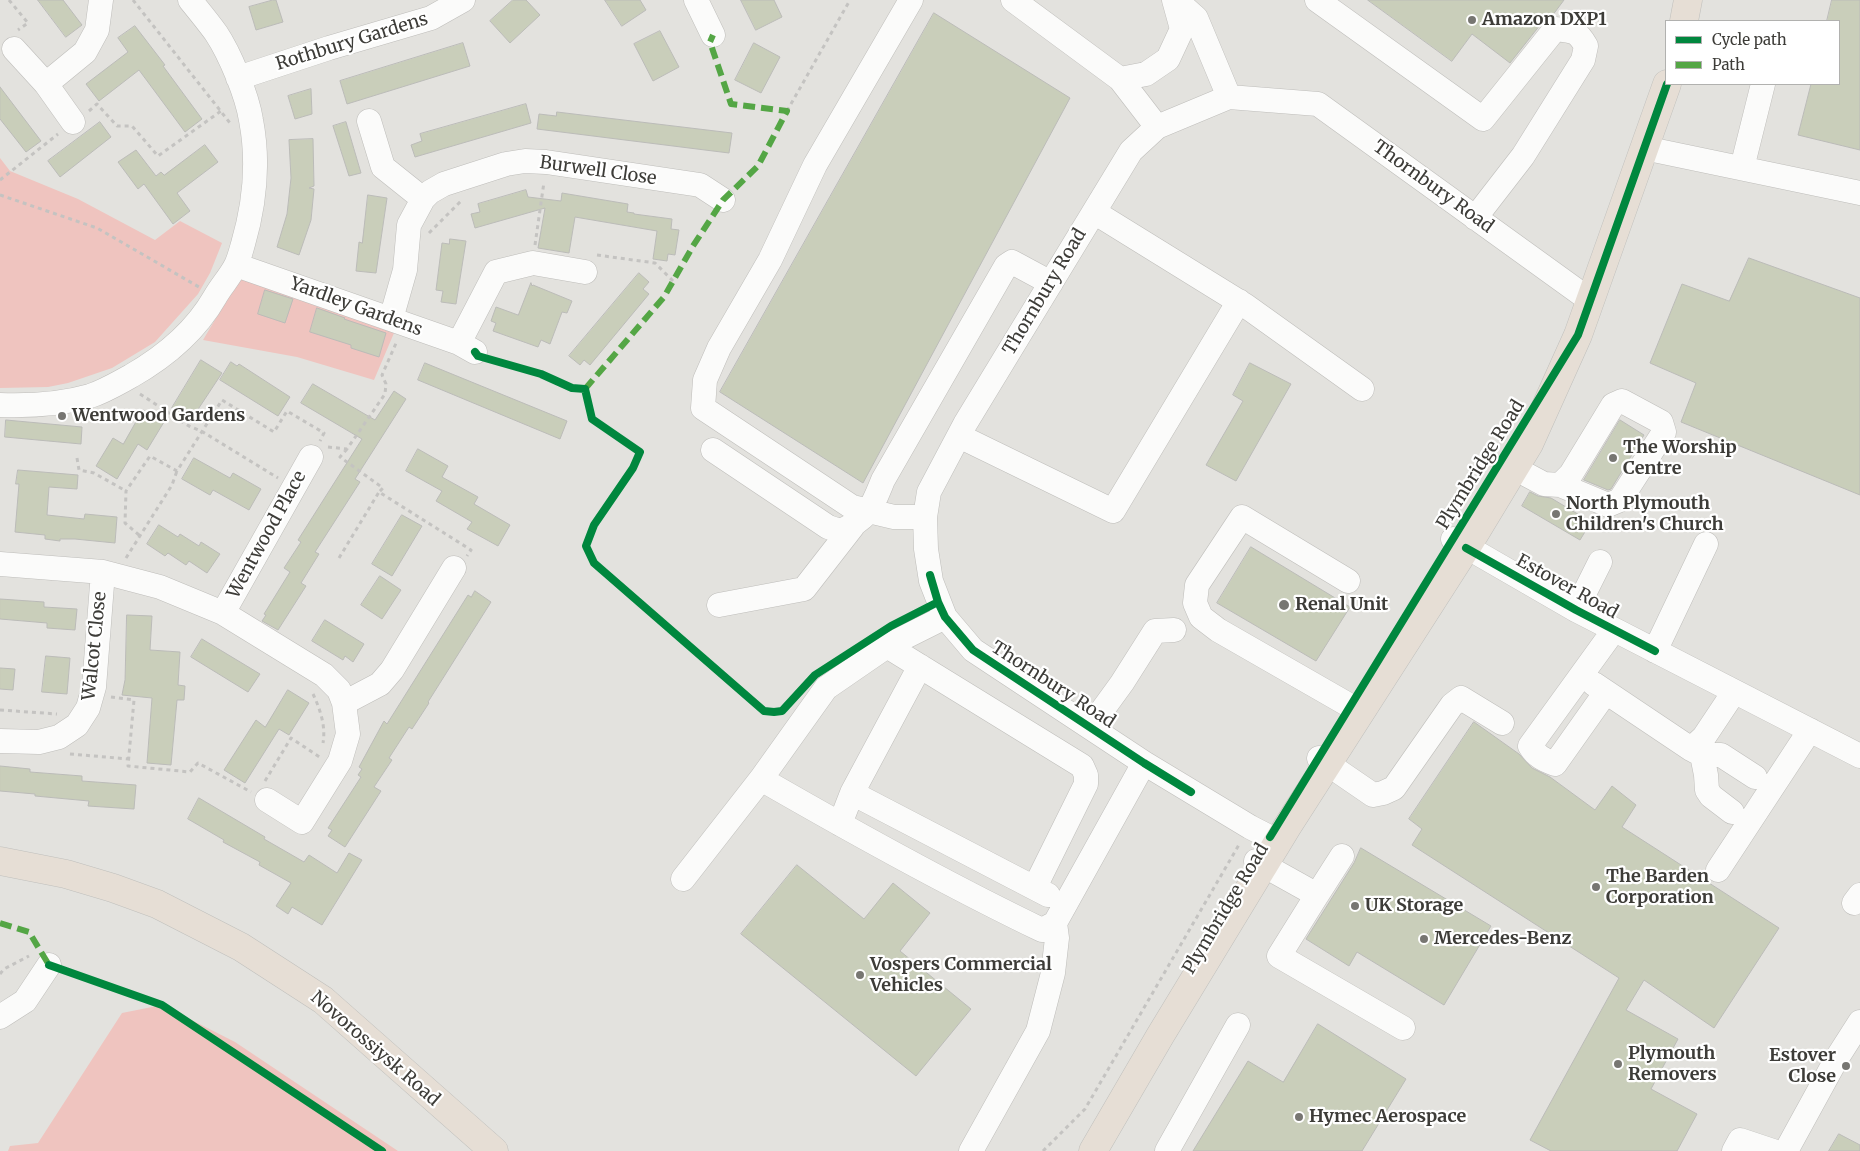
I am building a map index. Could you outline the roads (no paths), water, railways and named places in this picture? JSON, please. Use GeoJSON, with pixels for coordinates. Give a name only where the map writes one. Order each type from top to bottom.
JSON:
{"type":"FeatureCollection","features":[{"type":"Feature","properties":{"kind":"main road"},"geometry":{"type":"LineString","coordinates":[[1684,20],[1688,0]]}},
{"type":"Feature","properties":{"kind":"main road","name":"Plymbridge Road"},"geometry":{"type":"LineString","coordinates":[[1459,544],[1529,444],[1578,335],[1667,85]]}},
{"type":"Feature","properties":{"kind":"main road","name":"Plymbridge Road"},"geometry":{"type":"LineString","coordinates":[[1093,1151],[1260,863],[1266,835],[1323,761],[1459,544],[1578,335]]}},
{"type":"Feature","properties":{"kind":"main road","name":"Novorossiysk Road"},"geometry":{"type":"LineString","coordinates":[[0,861],[66,874],[113,888],[157,904],[241,947],[323,1000],[494,1151]]}},
{"type":"Feature","properties":{"kind":"main road","name":"Plymbridge Road"},"geometry":{"type":"LineString","coordinates":[[1079,1151],[1260,863]]}},
{"type":"Feature","properties":{"kind":"street"},"geometry":{"type":"LineString","coordinates":[[46,84],[85,52],[98,30],[101,0]]}},
{"type":"Feature","properties":{"kind":"street"},"geometry":{"type":"LineString","coordinates":[[0,404],[17,406],[60,402],[89,396],[121,382],[162,358],[205,314],[236,265],[249,222],[256,171],[251,120],[238,78],[216,34],[190,0]]}},
{"type":"Feature","properties":{"kind":"street","name":"Rothbury Gardens"},"geometry":{"type":"LineString","coordinates":[[238,78],[329,48],[428,9],[463,0]]}},
{"type":"Feature","properties":{"kind":"street"},"geometry":{"type":"LineString","coordinates":[[696,0],[713,35]]}},
{"type":"Feature","properties":{"kind":"street"},"geometry":{"type":"LineString","coordinates":[[862,519],[852,507],[704,408],[705,380],[719,348],[770,260],[815,165],[911,0]]}},
{"type":"Feature","properties":{"kind":"street"},"geometry":{"type":"LineString","coordinates":[[1013,0],[1120,79],[1156,127]]}},
{"type":"Feature","properties":{"kind":"street"},"geometry":{"type":"LineString","coordinates":[[1120,79],[1146,74],[1168,59],[1182,28],[1175,0]]}},
{"type":"Feature","properties":{"kind":"street"},"geometry":{"type":"LineString","coordinates":[[1175,0],[1196,18],[1229,97]]}},
{"type":"Feature","properties":{"kind":"street"},"geometry":{"type":"LineString","coordinates":[[1317,0],[1483,120],[1555,29],[1576,32],[1581,37],[1586,46],[1583,60],[1523,156],[1475,218]]}},
{"type":"Feature","properties":{"kind":"street"},"geometry":{"type":"LineString","coordinates":[[14,49],[46,84],[65,129]]}},
{"type":"Feature","properties":{"kind":"street"},"geometry":{"type":"LineString","coordinates":[[1742,168],[1763,85]]}},
{"type":"Feature","properties":{"kind":"street","name":"Thornbury Road"},"geometry":{"type":"LineString","coordinates":[[1266,835],[1144,763],[973,650],[945,617],[931,581],[926,549],[925,517],[929,492],[965,424],[1131,151],[1156,127],[1229,97],[1318,104],[1591,301]]}},
{"type":"Feature","properties":{"kind":"street"},"geometry":{"type":"LineString","coordinates":[[369,121],[383,167],[423,199]]}},
{"type":"Feature","properties":{"kind":"street"},"geometry":{"type":"LineString","coordinates":[[1644,148],[1860,193]]}},
{"type":"Feature","properties":{"kind":"street","name":"Burwell Close"},"geometry":{"type":"LineString","coordinates":[[398,322],[410,225],[423,199],[430,192],[444,184],[506,164],[525,161],[546,162],[700,185],[723,200]]}},
{"type":"Feature","properties":{"kind":"street"},"geometry":{"type":"LineString","coordinates":[[1094,212],[1239,302],[1362,389]]}},
{"type":"Feature","properties":{"kind":"street"},"geometry":{"type":"LineString","coordinates":[[719,605],[804,589],[862,519],[1006,266],[1012,262],[1051,283]]}},
{"type":"Feature","properties":{"kind":"street","name":"Yardley Gardens"},"geometry":{"type":"LineString","coordinates":[[236,265],[467,348],[496,272],[533,263],[585,272]]}},
{"type":"Feature","properties":{"kind":"street"},"geometry":{"type":"LineString","coordinates":[[960,436],[1113,511],[1239,302]]}},
{"type":"Feature","properties":{"kind":"street"},"geometry":{"type":"LineString","coordinates":[[1514,468],[1544,484],[1560,485],[1608,505],[1620,500],[1664,432],[1661,422],[1622,401],[1613,405],[1571,474],[1560,485]]}},
{"type":"Feature","properties":{"kind":"street"},"geometry":{"type":"LineString","coordinates":[[713,450],[828,528],[840,531],[862,519],[925,517]]}},
{"type":"Feature","properties":{"kind":"street","name":"Wentwood Place"},"geometry":{"type":"LineString","coordinates":[[223,613],[314,452]]}},
{"type":"Feature","properties":{"kind":"street"},"geometry":{"type":"LineString","coordinates":[[1348,581],[1242,517],[1197,585],[1195,603],[1201,617],[1218,630],[1356,709]]}},
{"type":"Feature","properties":{"kind":"street","name":"Estover Road"},"geometry":{"type":"LineString","coordinates":[[1459,544],[1576,610],[1860,756]]}},
{"type":"Feature","properties":{"kind":"street"},"geometry":{"type":"LineString","coordinates":[[1655,651],[1706,544]]}},
{"type":"Feature","properties":{"kind":"street"},"geometry":{"type":"LineString","coordinates":[[1576,610],[1600,562]]}},
{"type":"Feature","properties":{"kind":"street"},"geometry":{"type":"LineString","coordinates":[[0,564],[109,574],[160,587],[223,613],[324,675],[339,690],[344,703],[348,734],[340,761],[325,768],[302,822],[262,798]]}},
{"type":"Feature","properties":{"kind":"street"},"geometry":{"type":"LineString","coordinates":[[344,703],[380,684],[392,670],[454,568]]}},
{"type":"Feature","properties":{"kind":"street","name":"Walcot Close"},"geometry":{"type":"LineString","coordinates":[[0,741],[39,742],[59,737],[77,725],[88,708],[94,687],[109,574]]}},
{"type":"Feature","properties":{"kind":"street"},"geometry":{"type":"LineString","coordinates":[[683,879],[761,779],[826,688],[887,646],[945,617]]}},
{"type":"Feature","properties":{"kind":"street"},"geometry":{"type":"LineString","coordinates":[[1090,727],[1156,631],[1174,630]]}},
{"type":"Feature","properties":{"kind":"street"},"geometry":{"type":"LineString","coordinates":[[1606,692],[1555,764],[1544,760],[1534,752],[1530,746],[1614,630]]}},
{"type":"Feature","properties":{"kind":"street"},"geometry":{"type":"LineString","coordinates":[[887,646],[1082,766],[1086,774],[1086,784],[1036,887]]}},
{"type":"Feature","properties":{"kind":"street"},"geometry":{"type":"LineString","coordinates":[[840,824],[852,793],[920,666]]}},
{"type":"Feature","properties":{"kind":"street"},"geometry":{"type":"LineString","coordinates":[[1582,676],[1696,752],[1720,755],[1755,777]]}},
{"type":"Feature","properties":{"kind":"street"},"geometry":{"type":"LineString","coordinates":[[1696,752],[1734,692]]}},
{"type":"Feature","properties":{"kind":"street"},"geometry":{"type":"LineString","coordinates":[[1323,761],[1373,794],[1383,793],[1394,788],[1452,705],[1461,698],[1502,723]]}},
{"type":"Feature","properties":{"kind":"street"},"geometry":{"type":"LineString","coordinates":[[1718,870],[1810,730]]}},
{"type":"Feature","properties":{"kind":"street"},"geometry":{"type":"LineString","coordinates":[[1696,752],[1706,775],[1706,790],[1732,812]]}},
{"type":"Feature","properties":{"kind":"street"},"geometry":{"type":"LineString","coordinates":[[761,779],[977,898],[1042,930],[1060,913],[1144,763]]}},
{"type":"Feature","properties":{"kind":"street"},"geometry":{"type":"LineString","coordinates":[[852,793],[1036,887],[1060,913],[1053,973],[1038,1032],[971,1151]]}},
{"type":"Feature","properties":{"kind":"street"},"geometry":{"type":"LineString","coordinates":[[1342,856],[1280,956],[1403,1028]]}},
{"type":"Feature","properties":{"kind":"street"},"geometry":{"type":"LineString","coordinates":[[1260,863],[1317,895]]}},
{"type":"Feature","properties":{"kind":"street"},"geometry":{"type":"LineString","coordinates":[[0,1017],[25,1001],[41,960]]}},
{"type":"Feature","properties":{"kind":"street"},"geometry":{"type":"LineString","coordinates":[[1786,1151],[1837,1058],[1860,1022]]}},
{"type":"Feature","properties":{"kind":"street"},"geometry":{"type":"LineString","coordinates":[[1167,1151],[1238,1025]]}},
{"type":"Feature","properties":{"kind":"street"},"geometry":{"type":"LineString","coordinates":[[1734,1151],[1740,1140],[1773,1151]]}},
{"type":"Feature","properties":{"kind":"place","name":"Amazon DXP1"},"geometry":{"type":"Point","coordinates":[1472,20]}},
{"type":"Feature","properties":{"kind":"place","name":"Wentwood Gardens"},"geometry":{"type":"Point","coordinates":[62,416]}},
{"type":"Feature","properties":{"kind":"place","name":"The Worship Centre"},"geometry":{"type":"Point","coordinates":[1613,458]}},
{"type":"Feature","properties":{"kind":"place","name":"North Plymouth Children's Church"},"geometry":{"type":"Point","coordinates":[1556,514]}},
{"type":"Feature","properties":{"kind":"place","name":"Renal Unit"},"geometry":{"type":"Point","coordinates":[1284,605]}},
{"type":"Feature","properties":{"kind":"place","name":"The Barden Corporation"},"geometry":{"type":"Point","coordinates":[1596,887]}},
{"type":"Feature","properties":{"kind":"place","name":"UK Storage"},"geometry":{"type":"Point","coordinates":[1355,906]}},
{"type":"Feature","properties":{"kind":"place","name":"Mercedes-Benz"},"geometry":{"type":"Point","coordinates":[1424,939]}},
{"type":"Feature","properties":{"kind":"place","name":"Vospers Commercial Vehicles"},"geometry":{"type":"Point","coordinates":[860,975]}},
{"type":"Feature","properties":{"kind":"place","name":"Plymouth Removers"},"geometry":{"type":"Point","coordinates":[1618,1064]}},
{"type":"Feature","properties":{"kind":"place","name":"Estover Close"},"geometry":{"type":"Point","coordinates":[1846,1066]}},
{"type":"Feature","properties":{"kind":"place","name":"Hymec Aerospace"},"geometry":{"type":"Point","coordinates":[1299,1117]}}]}
